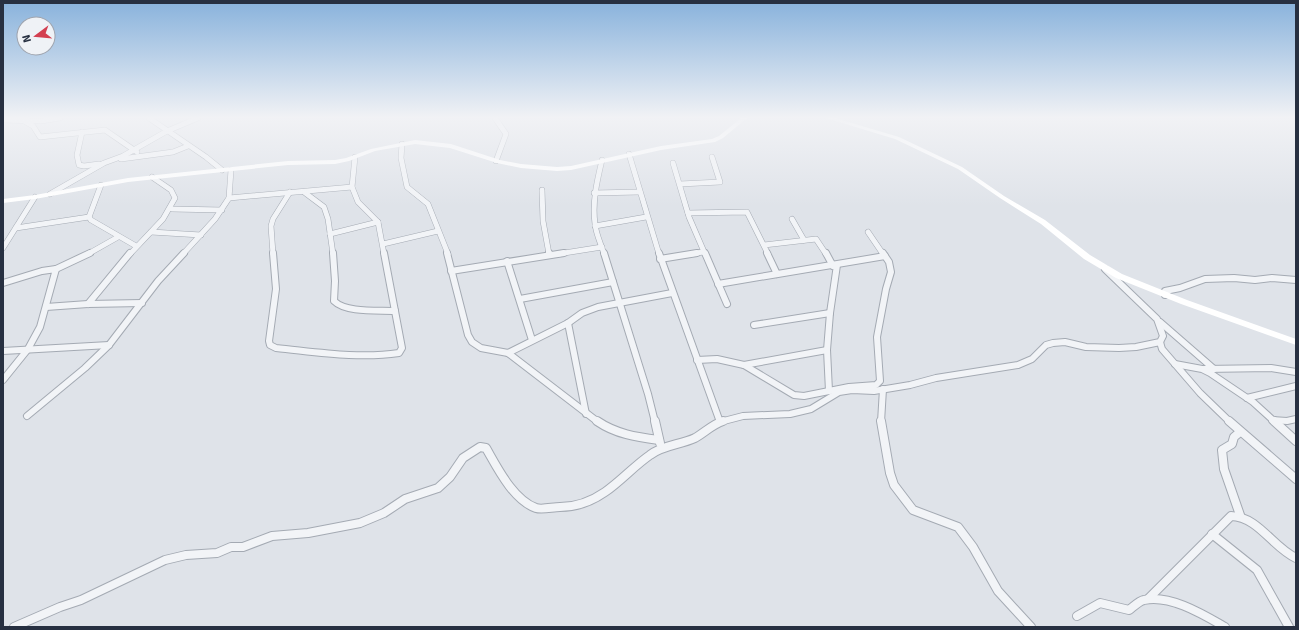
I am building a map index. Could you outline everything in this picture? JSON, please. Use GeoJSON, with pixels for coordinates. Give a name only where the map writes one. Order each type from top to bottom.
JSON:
{"type":"FeatureCollection","features":[{"type":"Feature","properties":{"kind":"street"},"geometry":{"type":"LineString","coordinates":[[79,147],[77,155],[79,165],[84,166],[173,152],[184,147]]}},
{"type":"Feature","properties":{"kind":"street"},"geometry":{"type":"LineString","coordinates":[[131,147],[141,156]]}},
{"type":"Feature","properties":{"kind":"street"},"geometry":{"type":"LineString","coordinates":[[50,194],[104,163],[123,156],[139,147]]}},
{"type":"Feature","properties":{"kind":"street"},"geometry":{"type":"LineString","coordinates":[[190,147],[206,157],[222,170]]}},
{"type":"Feature","properties":{"kind":"street"},"geometry":{"type":"LineString","coordinates":[[3,201],[152,177],[288,163],[334,162],[386,147]]}},
{"type":"Feature","properties":{"kind":"street"},"geometry":{"type":"LineString","coordinates":[[402,147],[401,158],[407,187],[428,204],[447,252],[451,271],[462,302],[468,335],[472,342],[481,348],[508,353],[586,414],[607,428],[629,436],[659,440]]}},
{"type":"Feature","properties":{"kind":"street"},"geometry":{"type":"LineString","coordinates":[[451,147],[496,161],[521,166],[557,169],[570,168],[629,154],[665,147]]}},
{"type":"Feature","properties":{"kind":"street"},"geometry":{"type":"LineString","coordinates":[[496,161],[500,147]]}},
{"type":"Feature","properties":{"kind":"street"},"geometry":{"type":"LineString","coordinates":[[917,147],[960,168],[1042,222],[1073,247],[1104,268],[1119,276],[1165,295],[1296,342]]}},
{"type":"Feature","properties":{"kind":"street"},"geometry":{"type":"LineString","coordinates":[[629,154],[646,217],[660,259],[720,422]]}},
{"type":"Feature","properties":{"kind":"street"},"geometry":{"type":"LineString","coordinates":[[290,192],[273,218],[271,226],[276,289],[269,341],[270,345],[276,348],[353,355],[382,356],[399,353],[402,348],[378,222],[358,202],[352,187],[355,157]]}},
{"type":"Feature","properties":{"kind":"street"},"geometry":{"type":"LineString","coordinates":[[680,184],[720,182],[712,157]]}},
{"type":"Feature","properties":{"kind":"street"},"geometry":{"type":"LineString","coordinates":[[602,160],[594,193],[593,210],[595,226],[648,394],[662,448]]}},
{"type":"Feature","properties":{"kind":"street"},"geometry":{"type":"LineString","coordinates":[[673,162],[688,213],[703,252],[727,304]]}},
{"type":"Feature","properties":{"kind":"street"},"geometry":{"type":"LineString","coordinates":[[27,416],[85,368],[109,345],[158,281],[222,210],[228,198],[230,170]]}},
{"type":"Feature","properties":{"kind":"street"},"geometry":{"type":"LineString","coordinates":[[88,304],[136,246],[152,232],[172,209],[175,198],[171,190],[152,177]]}},
{"type":"Feature","properties":{"kind":"street"},"geometry":{"type":"LineString","coordinates":[[89,217],[102,185]]}},
{"type":"Feature","properties":{"kind":"street"},"geometry":{"type":"LineString","coordinates":[[228,198],[352,187]]}},
{"type":"Feature","properties":{"kind":"street"},"geometry":{"type":"LineString","coordinates":[[542,190],[543,221],[549,254]]}},
{"type":"Feature","properties":{"kind":"street"},"geometry":{"type":"LineString","coordinates":[[304,192],[324,207],[330,234],[335,281],[334,301],[338,306],[352,309],[395,311]]}},
{"type":"Feature","properties":{"kind":"street"},"geometry":{"type":"LineString","coordinates":[[594,193],[639,192]]}},
{"type":"Feature","properties":{"kind":"street"},"geometry":{"type":"LineString","coordinates":[[3,248],[35,197]]}},
{"type":"Feature","properties":{"kind":"street"},"geometry":{"type":"LineString","coordinates":[[172,209],[222,210]]}},
{"type":"Feature","properties":{"kind":"street"},"geometry":{"type":"LineString","coordinates":[[688,213],[747,212],[777,274]]}},
{"type":"Feature","properties":{"kind":"street"},"geometry":{"type":"LineString","coordinates":[[16,228],[89,217]]}},
{"type":"Feature","properties":{"kind":"street"},"geometry":{"type":"LineString","coordinates":[[89,217],[91,220],[136,246]]}},
{"type":"Feature","properties":{"kind":"street"},"geometry":{"type":"LineString","coordinates":[[595,226],[646,217]]}},
{"type":"Feature","properties":{"kind":"street"},"geometry":{"type":"LineString","coordinates":[[792,219],[804,240]]}},
{"type":"Feature","properties":{"kind":"street"},"geometry":{"type":"LineString","coordinates":[[330,234],[378,222]]}},
{"type":"Feature","properties":{"kind":"street"},"geometry":{"type":"LineString","coordinates":[[383,244],[438,230]]}},
{"type":"Feature","properties":{"kind":"street"},"geometry":{"type":"LineString","coordinates":[[152,232],[201,235]]}},
{"type":"Feature","properties":{"kind":"street"},"geometry":{"type":"LineString","coordinates":[[697,360],[717,359],[744,365],[794,395],[804,396],[829,390],[876,385],[880,381],[877,337],[891,272],[889,262],[868,232]]}},
{"type":"Feature","properties":{"kind":"street"},"geometry":{"type":"LineString","coordinates":[[3,283],[42,271],[56,269],[79,259],[118,236]]}},
{"type":"Feature","properties":{"kind":"street"},"geometry":{"type":"LineString","coordinates":[[764,245],[804,240],[818,240],[835,265],[827,350],[829,390]]}},
{"type":"Feature","properties":{"kind":"street"},"geometry":{"type":"LineString","coordinates":[[451,271],[549,254],[602,247]]}},
{"type":"Feature","properties":{"kind":"street"},"geometry":{"type":"LineString","coordinates":[[660,259],[703,252]]}},
{"type":"Feature","properties":{"kind":"street"},"geometry":{"type":"LineString","coordinates":[[718,284],[885,256]]}},
{"type":"Feature","properties":{"kind":"street"},"geometry":{"type":"LineString","coordinates":[[507,261],[532,340]]}},
{"type":"Feature","properties":{"kind":"street"},"geometry":{"type":"LineString","coordinates":[[1104,268],[1156,319],[1214,369]]}},
{"type":"Feature","properties":{"kind":"street"},"geometry":{"type":"LineString","coordinates":[[3,380],[28,349],[40,327],[56,269]]}},
{"type":"Feature","properties":{"kind":"street"},"geometry":{"type":"LineString","coordinates":[[1165,295],[1165,290],[1180,288],[1205,279],[1234,278],[1255,280],[1272,278],[1296,280]]}},
{"type":"Feature","properties":{"kind":"street"},"geometry":{"type":"LineString","coordinates":[[520,299],[612,282]]}},
{"type":"Feature","properties":{"kind":"street"},"geometry":{"type":"LineString","coordinates":[[508,353],[568,323],[582,313],[598,307],[672,293]]}},
{"type":"Feature","properties":{"kind":"street"},"geometry":{"type":"LineString","coordinates":[[46,307],[88,304],[142,303]]}},
{"type":"Feature","properties":{"kind":"street"},"geometry":{"type":"LineString","coordinates":[[754,325],[830,313]]}},
{"type":"Feature","properties":{"kind":"street"},"geometry":{"type":"LineString","coordinates":[[1156,319],[1161,327],[1163,336],[1160,342],[1160,347],[1200,393],[1240,432],[1296,479]]}},
{"type":"Feature","properties":{"kind":"street"},"geometry":{"type":"LineString","coordinates":[[568,323],[586,414]]}},
{"type":"Feature","properties":{"kind":"street"},"geometry":{"type":"LineString","coordinates":[[14,627],[60,607],[81,600],[165,560],[186,555],[217,553],[231,547],[243,547],[272,536],[308,533],[360,523],[384,513],[405,498],[438,488],[450,477],[463,458],[480,447],[488,450],[497,469],[515,493],[536,508],[544,509],[576,505],[594,498],[606,491],[650,455],[662,448],[694,438],[720,422],[743,416],[790,414],[810,409],[839,392],[910,386],[936,378],[1018,366],[1032,359],[1046,345],[1053,343],[1065,342],[1086,347],[1136,348],[1160,342]]}},
{"type":"Feature","properties":{"kind":"street"},"geometry":{"type":"LineString","coordinates":[[3,350],[109,345]]}},
{"type":"Feature","properties":{"kind":"street"},"geometry":{"type":"LineString","coordinates":[[744,365],[827,350]]}},
{"type":"Feature","properties":{"kind":"street"},"geometry":{"type":"LineString","coordinates":[[1175,364],[1202,369],[1271,368],[1296,372]]}},
{"type":"Feature","properties":{"kind":"street"},"geometry":{"type":"LineString","coordinates":[[1202,369],[1247,398],[1296,441]]}},
{"type":"Feature","properties":{"kind":"street"},"geometry":{"type":"LineString","coordinates":[[1247,398],[1296,386]]}},
{"type":"Feature","properties":{"kind":"street"},"geometry":{"type":"LineString","coordinates":[[883,389],[881,425],[890,473],[894,485],[913,510],[958,527],[973,547],[998,591],[1005,600],[1025,618],[1031,627]]}},
{"type":"Feature","properties":{"kind":"street"},"geometry":{"type":"LineString","coordinates":[[1272,420],[1287,421],[1296,419]]}},
{"type":"Feature","properties":{"kind":"street"},"geometry":{"type":"LineString","coordinates":[[1240,432],[1234,437],[1232,444],[1222,450],[1224,469],[1240,515]]}},
{"type":"Feature","properties":{"kind":"street"},"geometry":{"type":"LineString","coordinates":[[1148,599],[1226,518],[1231,516],[1240,515],[1247,519],[1289,555],[1296,558]]}},
{"type":"Feature","properties":{"kind":"street"},"geometry":{"type":"LineString","coordinates":[[1212,534],[1257,570],[1289,627]]}},
{"type":"Feature","properties":{"kind":"street"},"geometry":{"type":"LineString","coordinates":[[1077,616],[1100,603],[1129,610],[1143,600],[1158,599],[1194,609],[1225,627]]}}]}
